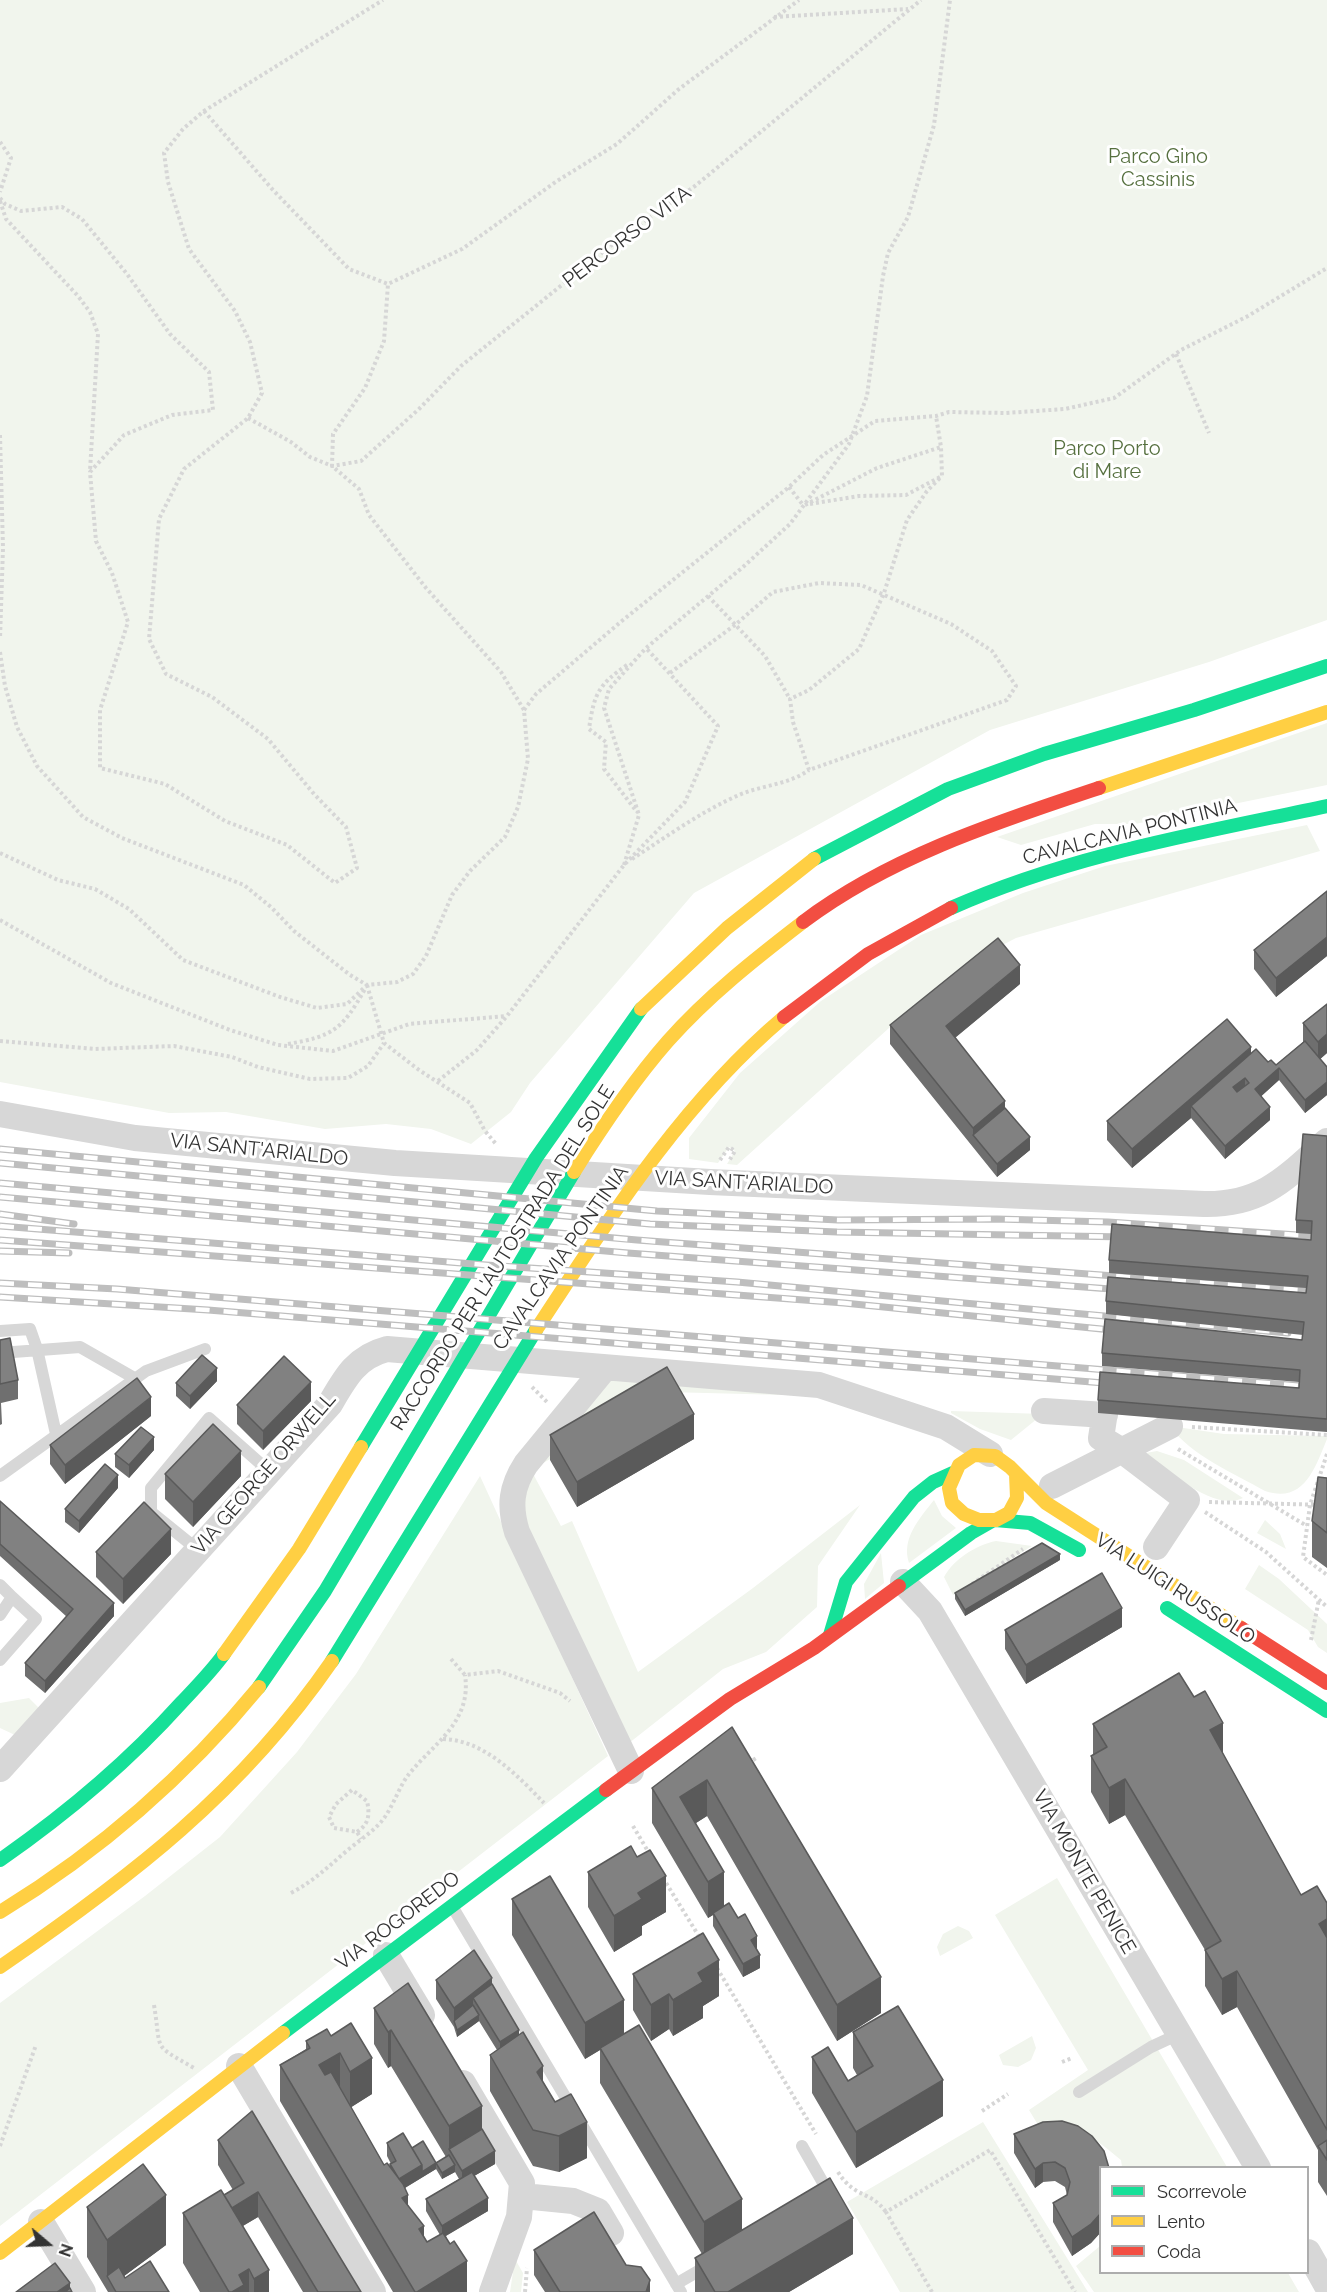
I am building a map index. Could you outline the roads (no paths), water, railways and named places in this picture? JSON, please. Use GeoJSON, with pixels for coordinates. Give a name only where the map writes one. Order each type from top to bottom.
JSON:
{"type":"FeatureCollection","features":[{"type":"Feature","properties":{"kind":"main road","name":"RACCORDO PER L'AUTOSTRADA DEL SOLE"},"geometry":{"type":"LineString","coordinates":[[0,1860],[54,1822],[110,1774],[165,1721],[218,1664],[299,1549],[536,1158],[642,1008],[727,928],[811,861],[894,814],[948,789],[1044,754],[1194,710],[1327,666]]}},
{"type":"Feature","properties":{"kind":"main road","name":"RACCORDO PER L'AUTOSTRADA DEL SOLE"},"geometry":{"type":"LineString","coordinates":[[0,1912],[76,1861],[133,1816],[183,1770],[264,1681],[298,1634],[332,1579],[455,1370],[617,1106],[658,1052],[733,978],[768,948],[846,892],[886,870],[971,831],[1327,712]]}},
{"type":"Feature","properties":{"kind":"main road","name":"CAVALCAVIA PONTINIA"},"geometry":{"type":"LineString","coordinates":[[0,1968],[138,1869],[224,1791],[304,1699],[343,1644],[505,1375],[645,1170],[685,1117],[713,1085],[772,1027],[859,962],[937,914],[1030,875],[1094,857],[1327,806]]}},
{"type":"Feature","properties":{"kind":"main road"},"geometry":{"type":"LineString","coordinates":[[830,1635],[846,1582],[904,1507],[933,1482],[953,1473],[968,1457],[990,1454],[1001,1458],[1016,1474],[1018,1496],[1013,1507],[994,1521],[972,1521],[955,1506],[950,1485],[953,1473]]}},
{"type":"Feature","properties":{"kind":"main road","name":"VIA LUIGI RUSSOLO"},"geometry":{"type":"LineString","coordinates":[[1016,1474],[1033,1494],[1046,1503],[1327,1683]]}},
{"type":"Feature","properties":{"kind":"main road"},"geometry":{"type":"LineString","coordinates":[[894,1543],[904,1507]]}},
{"type":"Feature","properties":{"kind":"main road","name":"VIA ROGOREDO"},"geometry":{"type":"LineString","coordinates":[[0,2253],[239,2066],[631,1771],[730,1699],[814,1648],[900,1577],[994,1521]]}},
{"type":"Feature","properties":{"kind":"main road","name":"VIA LUIGI RUSSOLO"},"geometry":{"type":"LineString","coordinates":[[994,1521],[1030,1523],[1095,1560]]}},
{"type":"Feature","properties":{"kind":"main road","name":"VIA LUIGI RUSSOLO"},"geometry":{"type":"LineString","coordinates":[[1155,1599],[1327,1711]]}},
{"type":"Feature","properties":{"kind":"street","name":"VIA SANT'ARIALDO"},"geometry":{"type":"LineString","coordinates":[[0,1114],[135,1138],[395,1163],[1204,1204],[1237,1202],[1262,1194],[1327,1141]]}},
{"type":"Feature","properties":{"kind":"street","name":"VIA GEORGE ORWELL"},"geometry":{"type":"LineString","coordinates":[[1,1766],[330,1404],[348,1372],[373,1353],[387,1349],[834,1388],[946,1428],[990,1454]]}},
{"type":"Feature","properties":{"kind":"street"},"geometry":{"type":"LineString","coordinates":[[604,1369],[522,1471],[512,1494],[511,1512],[517,1532],[631,1771]]}},
{"type":"Feature","properties":{"kind":"street"},"geometry":{"type":"LineString","coordinates":[[1044,1411],[1105,1413],[1101,1438],[1124,1452],[1187,1500],[1156,1547]]}},
{"type":"Feature","properties":{"kind":"street"},"geometry":{"type":"LineString","coordinates":[[1052,1486],[1124,1452],[1162,1430]]}},
{"type":"Feature","properties":{"kind":"street","name":"VIA MONTE PENICE"},"geometry":{"type":"LineString","coordinates":[[900,1577],[930,1611],[1257,2166]]}},
{"type":"Feature","properties":{"kind":"street"},"geometry":{"type":"LineString","coordinates":[[386,1955],[433,2034]]}},
{"type":"Feature","properties":{"kind":"street"},"geometry":{"type":"LineString","coordinates":[[451,2062],[522,2183],[523,2196],[519,2217],[492,2292]]}},
{"type":"Feature","properties":{"kind":"street"},"geometry":{"type":"LineString","coordinates":[[239,2066],[373,2292]]}},
{"type":"Feature","properties":{"kind":"street"},"geometry":{"type":"LineString","coordinates":[[587,2207],[607,2192]]}},
{"type":"Feature","properties":{"kind":"street"},"geometry":{"type":"LineString","coordinates":[[523,2196],[573,2201],[598,2211],[611,2233]]}},
{"type":"Feature","properties":{"kind":"street"},"geometry":{"type":"LineString","coordinates":[[41,2222],[82,2292]]}},
{"type":"Feature","properties":{"kind":"street"},"geometry":{"type":"LineString","coordinates":[[1309,2254],[1327,2286]]}},
{"type":"Feature","properties":{"kind":"lane"},"geometry":{"type":"LineString","coordinates":[[0,1331],[30,1329],[38,1349],[56,1434]]}},
{"type":"Feature","properties":{"kind":"lane"},"geometry":{"type":"LineString","coordinates":[[0,1353],[80,1347],[136,1379]]}},
{"type":"Feature","properties":{"kind":"lane"},"geometry":{"type":"LineString","coordinates":[[0,1476],[146,1371],[205,1349]]}},
{"type":"Feature","properties":{"kind":"lane"},"geometry":{"type":"LineString","coordinates":[[198,1550],[151,1512],[151,1488],[209,1418],[262,1465],[267,1473]]}},
{"type":"Feature","properties":{"kind":"lane"},"geometry":{"type":"LineString","coordinates":[[0,1585],[36,1619],[0,1660]]}},
{"type":"Feature","properties":{"kind":"lane"},"geometry":{"type":"LineString","coordinates":[[0,1615],[12,1596]]}},
{"type":"Feature","properties":{"kind":"lane"},"geometry":{"type":"LineString","coordinates":[[452,1905],[679,2288],[715,2261]]}},
{"type":"Feature","properties":{"kind":"lane"},"geometry":{"type":"LineString","coordinates":[[1079,2092],[1151,2047],[1179,2034]]}},
{"type":"Feature","properties":{"kind":"lane"},"geometry":{"type":"LineString","coordinates":[[802,2146],[824,2187],[820,2197],[807,2207]]}},
{"type":"Feature","properties":{"kind":"railway"},"geometry":{"type":"LineString","coordinates":[[0,1149],[657,1211],[838,1220],[997,1219],[1108,1222],[1327,1237]]}},
{"type":"Feature","properties":{"kind":"railway"},"geometry":{"type":"LineString","coordinates":[[0,1163],[650,1224],[837,1232],[1127,1237]]}},
{"type":"Feature","properties":{"kind":"railway"},"geometry":{"type":"LineString","coordinates":[[0,1183],[637,1240],[1327,1292]]}},
{"type":"Feature","properties":{"kind":"railway"},"geometry":{"type":"LineString","coordinates":[[0,1197],[628,1253],[1124,1290]]}},
{"type":"Feature","properties":{"kind":"railway"},"geometry":{"type":"LineString","coordinates":[[0,1214],[74,1224]]}},
{"type":"Feature","properties":{"kind":"railway"},"geometry":{"type":"LineString","coordinates":[[0,1226],[486,1265],[737,1282],[1288,1333]]}},
{"type":"Feature","properties":{"kind":"railway"},"geometry":{"type":"LineString","coordinates":[[0,1240],[844,1303],[1121,1331]]}},
{"type":"Feature","properties":{"kind":"railway"},"geometry":{"type":"LineString","coordinates":[[0,1251],[69,1253]]}},
{"type":"Feature","properties":{"kind":"railway"},"geometry":{"type":"LineString","coordinates":[[0,1283],[117,1289],[1327,1388]]}},
{"type":"Feature","properties":{"kind":"railway"},"geometry":{"type":"LineString","coordinates":[[0,1297],[208,1310],[1116,1384]]}},
{"type":"Feature","properties":{"kind":"park label","name":"Parco Gino Cassinis"},"geometry":{"type":"Point","coordinates":[1158,168]}},
{"type":"Feature","properties":{"kind":"park label","name":"Parco Porto di Mare"},"geometry":{"type":"Point","coordinates":[1107,460]}}]}
